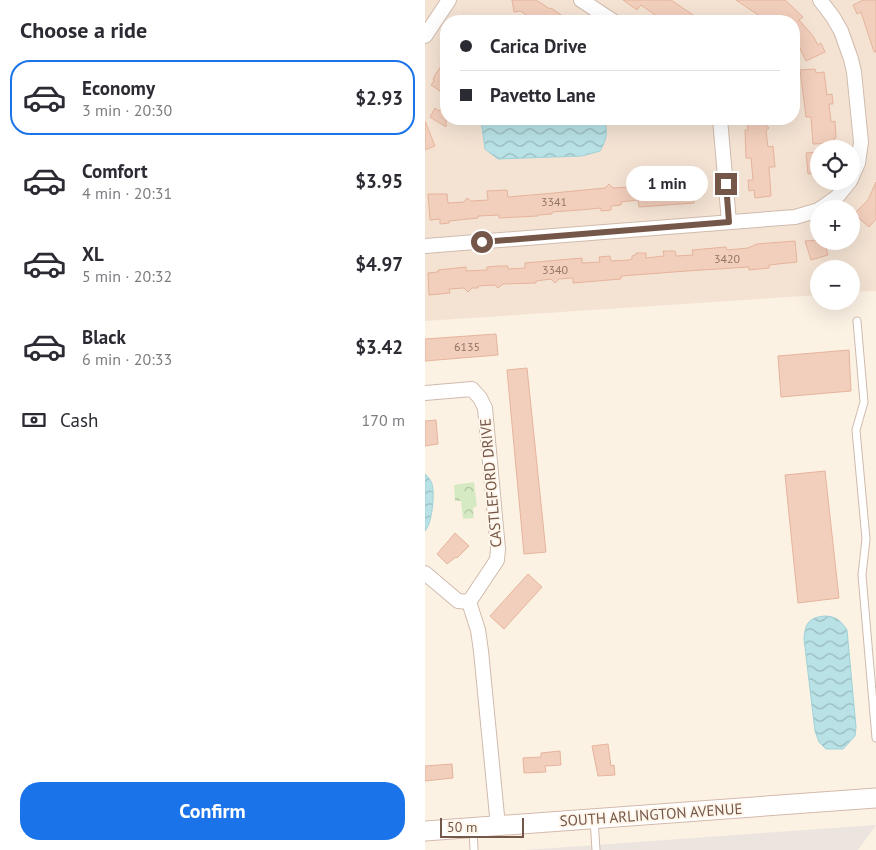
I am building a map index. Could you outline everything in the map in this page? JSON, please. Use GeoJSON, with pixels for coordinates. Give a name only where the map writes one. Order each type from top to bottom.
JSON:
{"type":"FeatureCollection","features":[{"type":"Feature","properties":{"kind":"main road","name":"SOUTH ARLINGTON AVENUE"},"geometry":{"type":"LineString","coordinates":[[425,831],[876,798]]}},
{"type":"Feature","properties":{"kind":"street"},"geometry":{"type":"LineString","coordinates":[[425,36],[449,0]]}},
{"type":"Feature","properties":{"kind":"street"},"geometry":{"type":"LineString","coordinates":[[581,0],[604,15]]}},
{"type":"Feature","properties":{"kind":"street"},"geometry":{"type":"LineString","coordinates":[[820,0],[833,17],[841,32],[851,59],[861,142],[860,149]]}},
{"type":"Feature","properties":{"kind":"street"},"geometry":{"type":"LineString","coordinates":[[721,125],[729,222]]}},
{"type":"Feature","properties":{"kind":"street"},"geometry":{"type":"LineString","coordinates":[[833,200],[842,190]]}},
{"type":"Feature","properties":{"kind":"street"},"geometry":{"type":"LineString","coordinates":[[425,246],[795,217],[810,212]]}},
{"type":"Feature","properties":{"kind":"street","name":"CASTLEFORD DRIVE"},"geometry":{"type":"LineString","coordinates":[[425,393],[472,389],[480,398],[485,408],[498,554],[497,560],[469,602]]}},
{"type":"Feature","properties":{"kind":"street"},"geometry":{"type":"LineString","coordinates":[[425,573],[458,601],[469,602],[478,630],[498,826]]}},
{"type":"Feature","properties":{"kind":"lane"},"geometry":{"type":"LineString","coordinates":[[857,321],[864,402],[855,430],[866,540],[862,574],[876,738]]}},
{"type":"Feature","properties":{"kind":"lane"},"geometry":{"type":"LineString","coordinates":[[867,635],[876,634]]}},
{"type":"Feature","properties":{"kind":"lane"},"geometry":{"type":"LineString","coordinates":[[593,819],[596,850]]}},
{"type":"Feature","properties":{"kind":"lane"},"geometry":{"type":"LineString","coordinates":[[473,828],[474,850]]}},
{"type":"Feature","properties":{"kind":"shaded area"},"geometry":{"type":"Polygon","coordinates":[[[425,0],[876,0],[876,291],[860,292],[860,260],[810,260],[810,296],[425,321],[425,0]]]}},
{"type":"Feature","properties":{"kind":"shaded area"},"geometry":{"type":"Polygon","coordinates":[[[876,825],[858,850],[525,850],[876,825]]]}},
{"type":"Feature","properties":{"kind":"green space"},"geometry":{"type":"Polygon","coordinates":[[[474,482],[477,506],[473,508],[474,518],[463,519],[461,501],[455,501],[454,485],[474,482]]]}},
{"type":"Feature","properties":{"kind":"water"},"geometry":{"type":"Polygon","coordinates":[[[482,125],[605,125],[606,128],[604,143],[600,151],[582,156],[498,159],[485,149],[482,125]]]}},
{"type":"Feature","properties":{"kind":"water"},"geometry":{"type":"Polygon","coordinates":[[[425,474],[432,483],[433,495],[431,516],[425,531],[425,474]]]}},
{"type":"Feature","properties":{"kind":"water"},"geometry":{"type":"Polygon","coordinates":[[[826,616],[838,620],[847,630],[856,727],[855,736],[843,749],[826,749],[819,742],[815,731],[804,639],[809,622],[812,619],[826,616]]]}},
{"type":"Feature","properties":{"kind":"building"},"geometry":{"type":"Polygon","coordinates":[[[512,0],[536,0],[561,15],[526,15],[520,11],[514,12],[512,0]]]}},
{"type":"Feature","properties":{"kind":"building"},"geometry":{"type":"Polygon","coordinates":[[[623,0],[671,0],[693,15],[655,15],[641,5],[637,10],[623,0]]]}},
{"type":"Feature","properties":{"kind":"building"},"geometry":{"type":"Polygon","coordinates":[[[736,0],[785,0],[803,17],[800,19],[800,15],[758,15],[736,0]]]}},
{"type":"Feature","properties":{"kind":"building"},"geometry":{"type":"Polygon","coordinates":[[[863,0],[876,0],[876,52],[874,52],[861,12],[857,14],[853,5],[863,0]]]}},
{"type":"Feature","properties":{"kind":"building"},"geometry":{"type":"Polygon","coordinates":[[[800,21],[818,45],[821,43],[825,52],[806,61],[800,48],[800,21]]]}},
{"type":"Feature","properties":{"kind":"building"},"geometry":{"type":"Polygon","coordinates":[[[440,68],[440,91],[431,85],[440,68]]]}},
{"type":"Feature","properties":{"kind":"building"},"geometry":{"type":"Polygon","coordinates":[[[815,69],[816,73],[824,72],[827,95],[832,94],[833,104],[829,104],[831,122],[835,121],[836,138],[834,140],[813,140],[811,117],[806,117],[800,70],[815,69]]]}},
{"type":"Feature","properties":{"kind":"building"},"geometry":{"type":"Polygon","coordinates":[[[435,108],[439,111],[440,109],[440,123],[430,117],[435,108]]]}},
{"type":"Feature","properties":{"kind":"building"},"geometry":{"type":"Polygon","coordinates":[[[425,121],[435,146],[425,150],[425,121]]]}},
{"type":"Feature","properties":{"kind":"building"},"geometry":{"type":"Polygon","coordinates":[[[748,125],[766,125],[769,128],[766,131],[768,147],[773,146],[775,167],[769,167],[771,196],[755,198],[754,190],[749,191],[748,180],[753,180],[751,158],[746,158],[745,130],[748,130],[748,125]]]}},
{"type":"Feature","properties":{"kind":"building"},"geometry":{"type":"Polygon","coordinates":[[[806,153],[810,153],[810,174],[808,174],[806,153]]]}},
{"type":"Feature","properties":{"kind":"building"},"geometry":{"type":"Polygon","coordinates":[[[703,173],[704,195],[694,197],[694,203],[639,207],[638,200],[621,202],[621,205],[611,206],[611,210],[601,211],[601,208],[552,212],[552,214],[538,216],[499,218],[499,215],[478,216],[478,218],[449,221],[449,223],[440,224],[440,219],[430,220],[428,194],[447,194],[448,203],[464,202],[467,198],[471,201],[488,200],[487,191],[507,190],[508,197],[605,188],[609,184],[613,188],[628,187],[627,180],[647,178],[648,186],[683,183],[683,175],[703,173]]]}},
{"type":"Feature","properties":{"kind":"building"},"geometry":{"type":"Polygon","coordinates":[[[876,182],[876,219],[869,227],[860,219],[860,208],[868,200],[876,182]]]}},
{"type":"Feature","properties":{"kind":"building"},"geometry":{"type":"Polygon","coordinates":[[[795,241],[797,262],[769,265],[769,268],[749,270],[749,267],[621,276],[621,279],[573,283],[573,278],[559,279],[555,283],[551,279],[536,281],[536,283],[503,284],[498,288],[495,285],[478,286],[478,288],[472,288],[468,292],[464,288],[449,289],[450,293],[429,295],[428,273],[438,272],[438,270],[466,267],[466,271],[487,270],[487,267],[499,266],[508,266],[508,269],[525,268],[525,263],[582,258],[582,263],[600,262],[599,257],[610,256],[611,261],[629,260],[636,253],[646,253],[646,258],[664,256],[663,251],[675,251],[676,256],[693,255],[692,250],[726,247],[727,250],[748,248],[757,244],[795,241]]]}},
{"type":"Feature","properties":{"kind":"building"},"geometry":{"type":"Polygon","coordinates":[[[805,241],[810,241],[810,250],[827,250],[828,255],[811,260],[805,241]]]}},
{"type":"Feature","properties":{"kind":"building"},"geometry":{"type":"Polygon","coordinates":[[[496,334],[498,355],[425,361],[425,339],[496,334]]]}},
{"type":"Feature","properties":{"kind":"building"},"geometry":{"type":"Polygon","coordinates":[[[849,350],[851,391],[781,397],[778,356],[849,350]]]}},
{"type":"Feature","properties":{"kind":"building"},"geometry":{"type":"Polygon","coordinates":[[[527,368],[546,552],[524,554],[507,370],[527,368]]]}},
{"type":"Feature","properties":{"kind":"building"},"geometry":{"type":"Polygon","coordinates":[[[436,420],[438,444],[425,446],[425,421],[436,420]]]}},
{"type":"Feature","properties":{"kind":"building"},"geometry":{"type":"Polygon","coordinates":[[[825,471],[839,598],[798,603],[785,475],[825,471]]]}},
{"type":"Feature","properties":{"kind":"building"},"geometry":{"type":"Polygon","coordinates":[[[455,533],[469,546],[457,558],[447,564],[437,554],[455,533]]]}},
{"type":"Feature","properties":{"kind":"building"},"geometry":{"type":"Polygon","coordinates":[[[528,574],[542,587],[504,629],[490,616],[528,574]]]}},
{"type":"Feature","properties":{"kind":"building"},"geometry":{"type":"Polygon","coordinates":[[[608,744],[611,766],[614,765],[615,775],[598,776],[592,746],[608,744]]]}},
{"type":"Feature","properties":{"kind":"building"},"geometry":{"type":"Polygon","coordinates":[[[560,751],[561,765],[545,766],[546,772],[524,773],[523,758],[541,757],[541,753],[560,751]]]}},
{"type":"Feature","properties":{"kind":"building"},"geometry":{"type":"Polygon","coordinates":[[[452,764],[453,778],[425,781],[425,766],[452,764]]]}},
{"type":"Feature","properties":{"kind":"route"},"geometry":{"type":"LineString","coordinates":[[482,242],[729,222],[726,184]]}}]}
